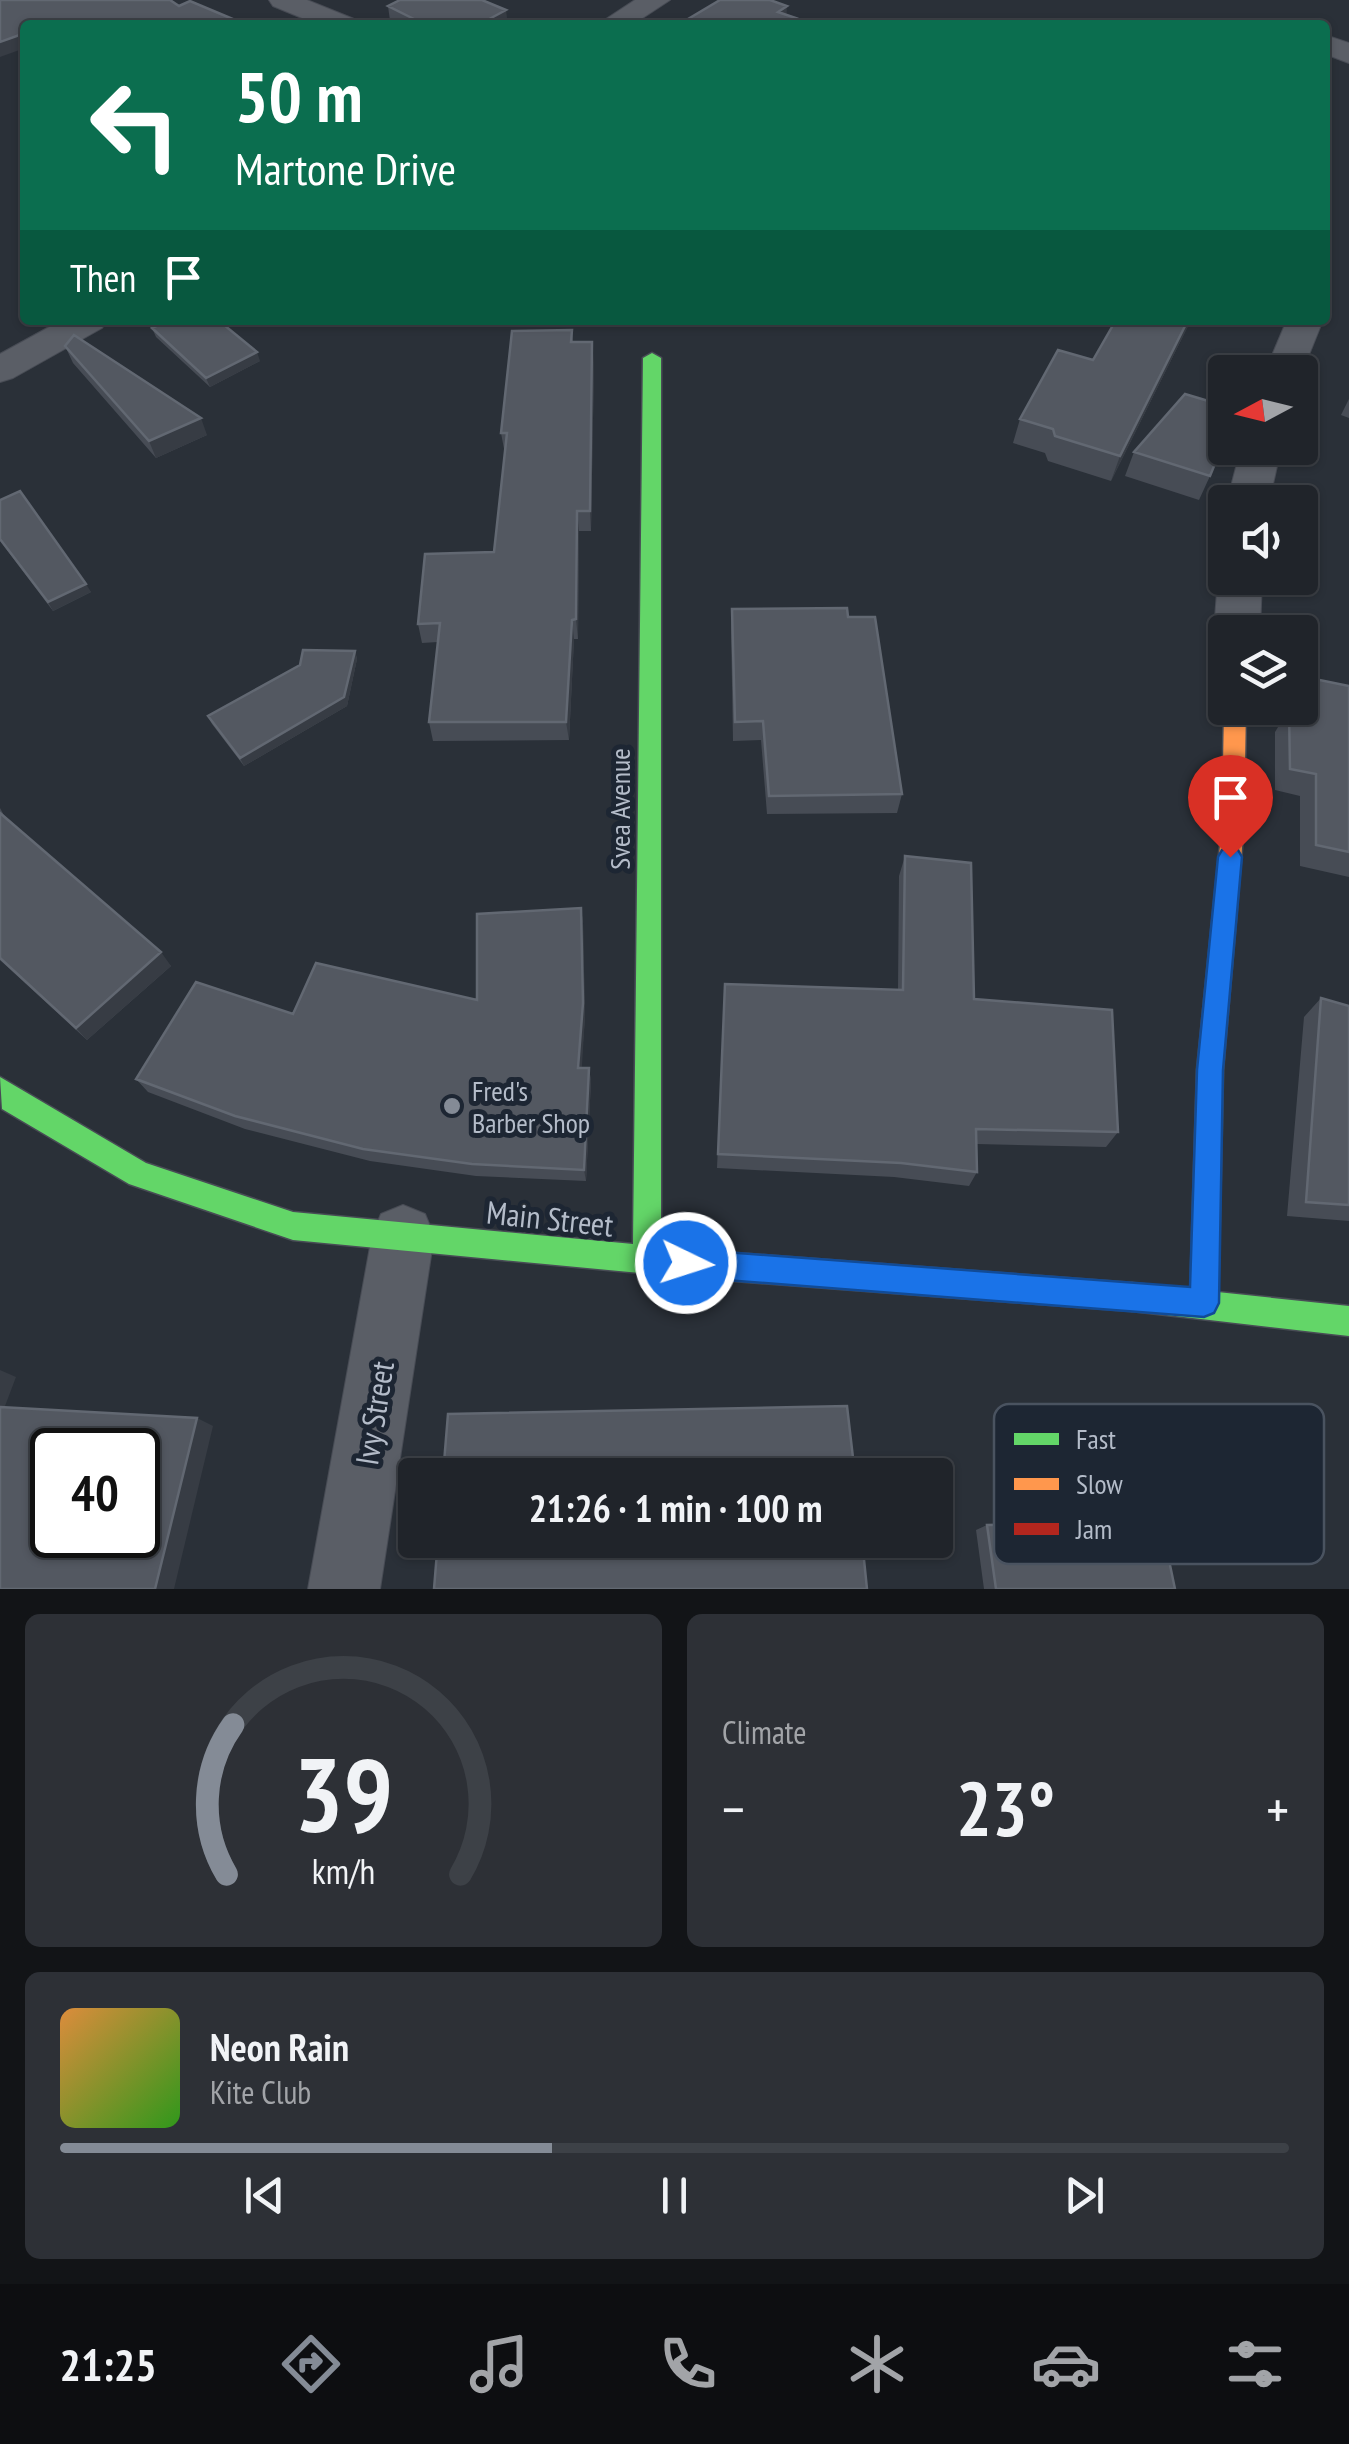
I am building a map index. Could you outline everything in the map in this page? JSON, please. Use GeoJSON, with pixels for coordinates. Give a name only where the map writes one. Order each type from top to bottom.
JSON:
{"type":"FeatureCollection","features":[{"type":"Feature","properties":{"kind":"street"},"geometry":{"type":"LineString","coordinates":[[283,0],[332,20]]}},
{"type":"Feature","properties":{"kind":"street"},"geometry":{"type":"LineString","coordinates":[[619,20],[656,0]]}},
{"type":"Feature","properties":{"kind":"street"},"geometry":{"type":"LineString","coordinates":[[0,370],[80,325]]}},
{"type":"Feature","properties":{"kind":"street"},"geometry":{"type":"LineString","coordinates":[[1291,355],[1303,325]]}},
{"type":"Feature","properties":{"kind":"street","name":"Svea Avenue"},"geometry":{"type":"LineString","coordinates":[[647,1260],[652,358]]}},
{"type":"Feature","properties":{"kind":"street"},"geometry":{"type":"LineString","coordinates":[[1204,1303],[1210,1070],[1233,825],[1236,725]]}},
{"type":"Feature","properties":{"kind":"street","name":"Main Street"},"geometry":{"type":"LineString","coordinates":[[4,1098],[139,1174],[292,1226],[647,1260],[1204,1303],[1349,1321]]}},
{"type":"Feature","properties":{"kind":"street","name":"Ivy Street"},"geometry":{"type":"LineString","coordinates":[[344,1589],[404,1236]]}},
{"type":"Feature","properties":{"kind":"building"},"geometry":{"type":"Polygon","coordinates":[[[0,0],[170,0],[179,6],[190,1],[235,20],[20,20],[20,35],[0,42],[0,0]]]}},
{"type":"Feature","properties":{"kind":"building"},"geometry":{"type":"Polygon","coordinates":[[[400,0],[482,0],[506,10],[487,20],[416,20],[388,6],[400,0]]]}},
{"type":"Feature","properties":{"kind":"building"},"geometry":{"type":"Polygon","coordinates":[[[720,0],[770,0],[787,6],[778,12],[796,18],[793,20],[686,20],[720,0]]]}},
{"type":"Feature","properties":{"kind":"building"},"geometry":{"type":"Polygon","coordinates":[[[224,325],[257,352],[206,378],[152,328],[224,325]]]}},
{"type":"Feature","properties":{"kind":"building"},"geometry":{"type":"Polygon","coordinates":[[[1113,325],[1186,325],[1120,456],[1055,436],[1053,429],[1020,419],[1058,350],[1093,360],[1113,325]]]}},
{"type":"Feature","properties":{"kind":"building"},"geometry":{"type":"Polygon","coordinates":[[[572,330],[571,342],[592,342],[590,511],[577,511],[576,619],[572,620],[566,722],[429,722],[440,623],[418,624],[425,554],[494,552],[507,433],[501,433],[512,331],[572,330]]]}},
{"type":"Feature","properties":{"kind":"building"},"geometry":{"type":"Polygon","coordinates":[[[74,335],[201,418],[149,441],[65,346],[74,335]]]}},
{"type":"Feature","properties":{"kind":"building"},"geometry":{"type":"Polygon","coordinates":[[[1185,394],[1208,401],[1208,465],[1214,465],[1210,476],[1134,452],[1185,394]]]}},
{"type":"Feature","properties":{"kind":"building"},"geometry":{"type":"Polygon","coordinates":[[[20,491],[86,584],[48,602],[0,539],[0,500],[20,491]]]}},
{"type":"Feature","properties":{"kind":"building"},"geometry":{"type":"Polygon","coordinates":[[[847,608],[848,617],[875,617],[902,794],[769,796],[763,721],[735,722],[732,609],[847,608]]]}},
{"type":"Feature","properties":{"kind":"building"},"geometry":{"type":"Polygon","coordinates":[[[303,650],[355,651],[344,697],[240,758],[208,716],[300,665],[303,650]]]}},
{"type":"Feature","properties":{"kind":"building"},"geometry":{"type":"Polygon","coordinates":[[[1318,680],[1349,686],[1349,852],[1316,845],[1316,774],[1290,769],[1289,725],[1318,725],[1318,680]]]}},
{"type":"Feature","properties":{"kind":"building"},"geometry":{"type":"Polygon","coordinates":[[[0,813],[161,952],[76,1028],[0,958],[0,813]]]}},
{"type":"Feature","properties":{"kind":"building"},"geometry":{"type":"Polygon","coordinates":[[[905,856],[971,863],[974,999],[1112,1010],[1118,1132],[976,1129],[977,1172],[901,1163],[718,1154],[725,984],[903,990],[905,856]]]}},
{"type":"Feature","properties":{"kind":"building"},"geometry":{"type":"Polygon","coordinates":[[[581,908],[583,1003],[578,1068],[589,1068],[584,1170],[472,1164],[363,1149],[235,1116],[136,1079],[196,982],[293,1014],[316,963],[477,1000],[477,914],[581,908]]]}},
{"type":"Feature","properties":{"kind":"building"},"geometry":{"type":"Polygon","coordinates":[[[1321,998],[1349,1006],[1349,1205],[1306,1202],[1321,998]]]}},
{"type":"Feature","properties":{"kind":"building"},"geometry":{"type":"Polygon","coordinates":[[[847,1406],[853,1458],[444,1458],[448,1414],[847,1406]]]}},
{"type":"Feature","properties":{"kind":"building"},"geometry":{"type":"Polygon","coordinates":[[[0,1407],[197,1418],[155,1589],[0,1589],[0,1407]]]}},
{"type":"Feature","properties":{"kind":"building"},"geometry":{"type":"Polygon","coordinates":[[[987,1525],[994,1525],[994,1564],[1170,1564],[1175,1589],[996,1589],[987,1525]]]}},
{"type":"Feature","properties":{"kind":"building"},"geometry":{"type":"Polygon","coordinates":[[[437,1558],[864,1558],[867,1589],[434,1589],[437,1558]]]}},
{"type":"Feature","properties":{"kind":"traffic: fast"},"geometry":{"type":"LineString","coordinates":[[647,1260],[652,358]]}},
{"type":"Feature","properties":{"kind":"traffic: fast"},"geometry":{"type":"LineString","coordinates":[[0,1089],[11,1100],[139,1174],[293,1226],[682,1263]]}},
{"type":"Feature","properties":{"kind":"traffic: fast"},"geometry":{"type":"LineString","coordinates":[[1132,1297],[1349,1321]]}},
{"type":"Feature","properties":{"kind":"traffic: slow"},"geometry":{"type":"LineString","coordinates":[[1204,1303],[1210,1070],[1233,825],[1235,725]]}},
{"type":"Feature","properties":{"kind":"traffic: jam"},"geometry":{"type":"LineString","coordinates":[[682,1263],[1132,1297]]}},
{"type":"Feature","properties":{"kind":"place","name":"Fred's Barber Shop"},"geometry":{"type":"Point","coordinates":[452,1106]}},
{"type":"Feature","properties":{"kind":"route"},"geometry":{"type":"LineString","coordinates":[[686,1263],[1204,1303],[1210,1070],[1230,857]]}}]}
